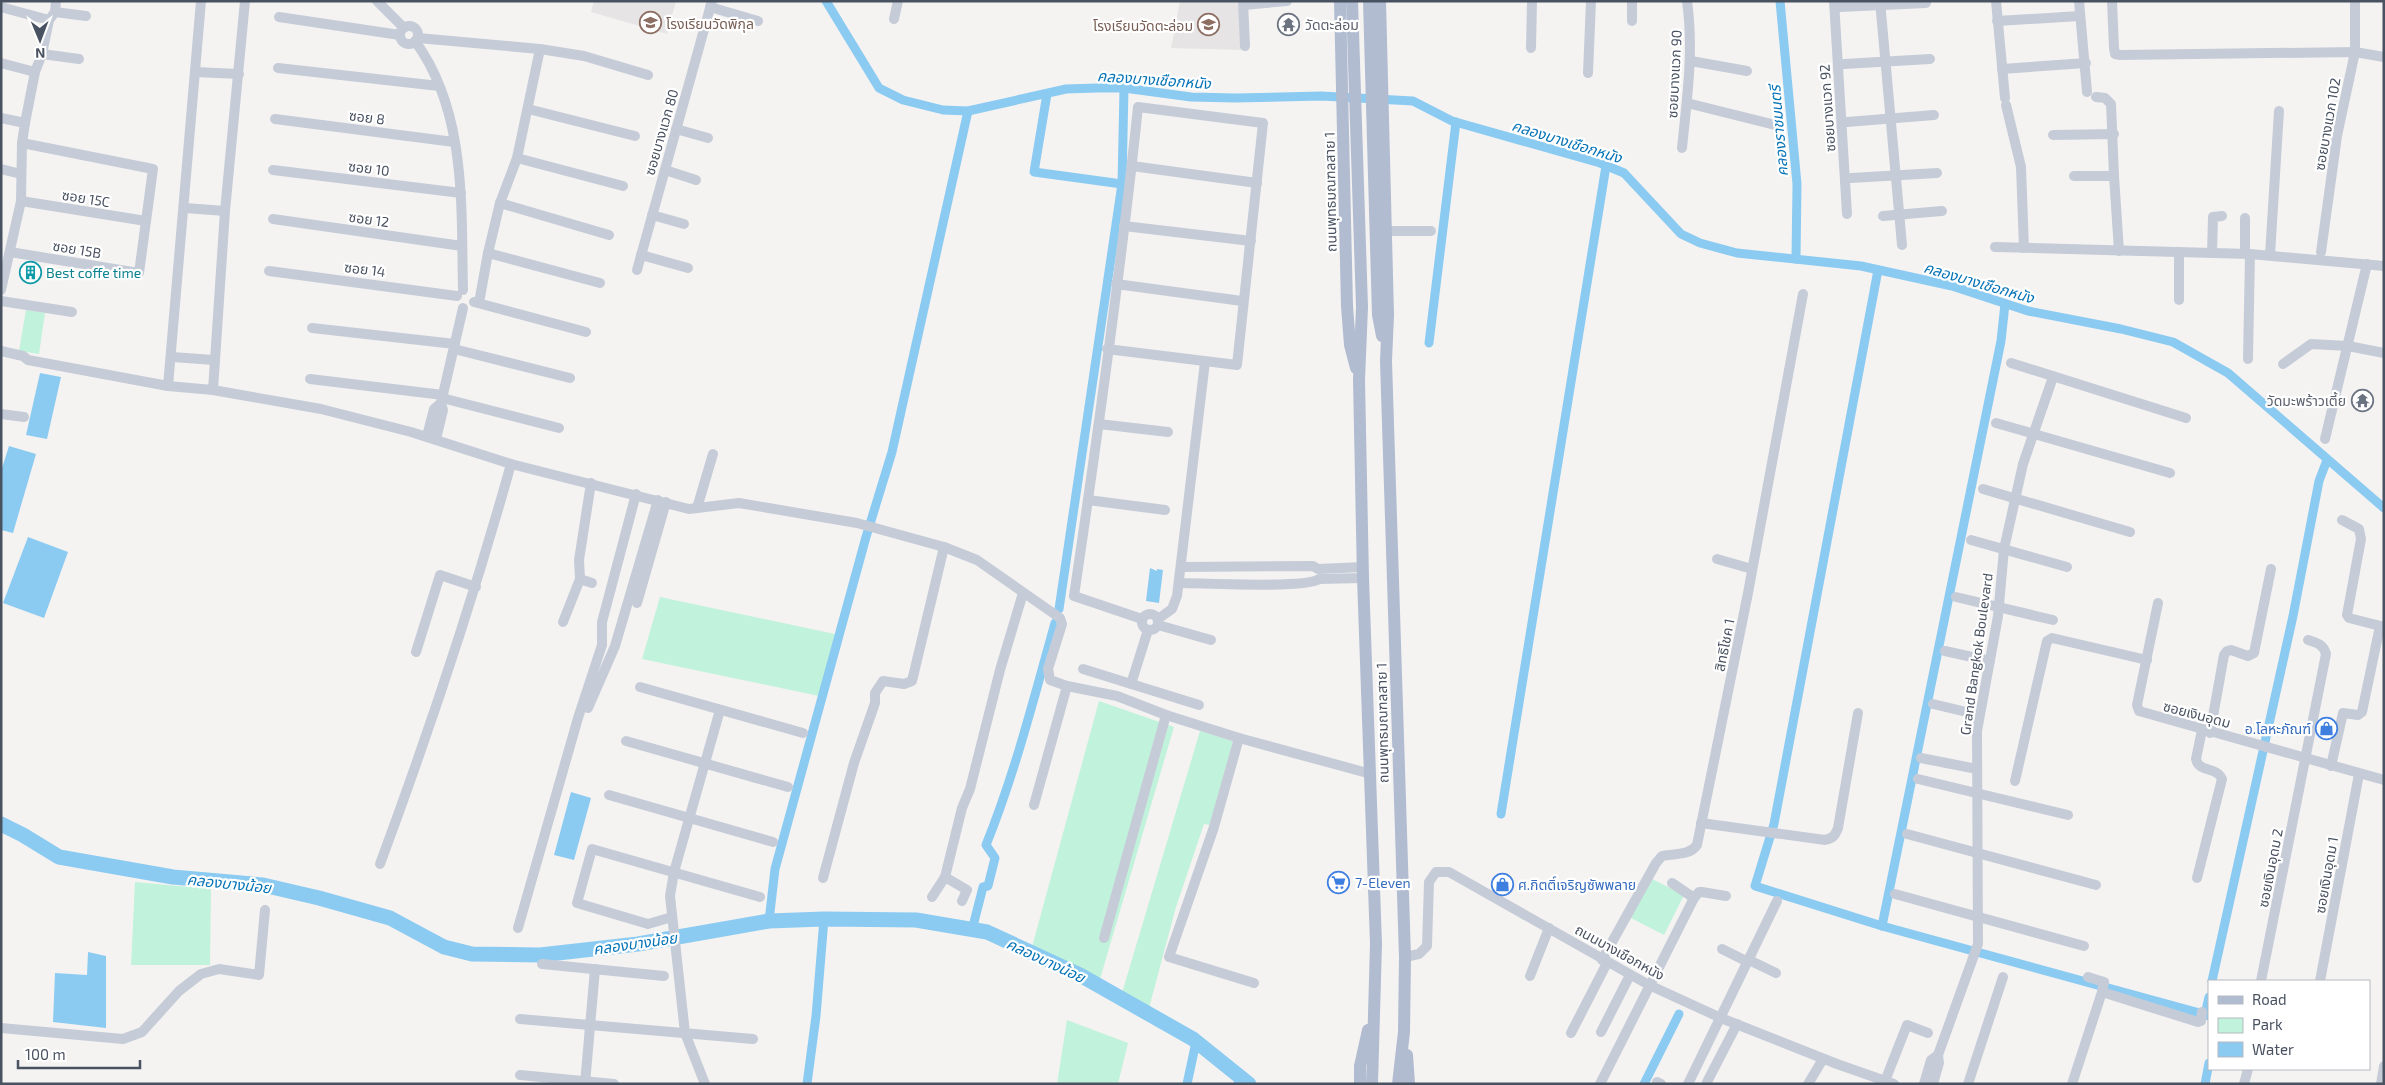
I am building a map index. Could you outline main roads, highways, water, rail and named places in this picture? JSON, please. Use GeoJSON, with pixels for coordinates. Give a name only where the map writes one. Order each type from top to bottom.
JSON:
{"type":"FeatureCollection","features":[{"type":"Feature","properties":{"kind":"main road","name":"ถนนพุทธมณฑลสาย 1"},"geometry":{"type":"LineString","coordinates":[[1340,1],[1348,313],[1350,345],[1359,380]]}},
{"type":"Feature","properties":{"kind":"main road","name":"ถนนพุทธมณฑลสาย 1"},"geometry":{"type":"LineString","coordinates":[[1352,1],[1362,307],[1359,380],[1363,572],[1376,944],[1372,1084]]}},
{"type":"Feature","properties":{"kind":"main road","name":"ถนนพุทธมณฑลสาย 1"},"geometry":{"type":"LineString","coordinates":[[1369,1],[1378,315],[1386,361]]}},
{"type":"Feature","properties":{"kind":"main road","name":"ถนนพุทธมณฑลสาย 1"},"geometry":{"type":"LineString","coordinates":[[1380,1],[1388,314],[1386,361],[1406,957],[1404,1032],[1398,1084]]}},
{"type":"Feature","properties":{"kind":"main road"},"geometry":{"type":"LineString","coordinates":[[1360,1084],[1362,1058],[1375,1008]]}},
{"type":"Feature","properties":{"kind":"main road"},"geometry":{"type":"LineString","coordinates":[[1404,1032],[1409,1084]]}},
{"type":"Feature","properties":{"kind":"water"},"geometry":{"type":"Polygon","coordinates":[[[40,373],[61,377],[47,439],[26,435],[40,373]]]}},
{"type":"Feature","properties":{"kind":"water"},"geometry":{"type":"Polygon","coordinates":[[[9,446],[36,454],[13,533],[1,530],[1,471],[9,446]]]}},
{"type":"Feature","properties":{"kind":"water"},"geometry":{"type":"Polygon","coordinates":[[[28,537],[68,552],[44,618],[3,603],[28,537]]]}},
{"type":"Feature","properties":{"kind":"water"},"geometry":{"type":"Polygon","coordinates":[[[1150,568],[1157,571],[1157,569],[1163,570],[1159,603],[1146,601],[1150,568]]]}},
{"type":"Feature","properties":{"kind":"water"},"geometry":{"type":"Polygon","coordinates":[[[571,792],[591,798],[574,860],[554,855],[571,792]]]}},
{"type":"Feature","properties":{"kind":"water"},"geometry":{"type":"Polygon","coordinates":[[[88,952],[106,956],[106,1028],[53,1022],[55,973],[87,975],[88,952]]]}},
{"type":"Feature","properties":{"kind":"waterway","name":"คลองบางเชือกหนัง"},"geometry":{"type":"LineString","coordinates":[[826,1],[879,88],[903,100],[943,110],[968,111],[1066,89],[1124,88],[1191,97],[1321,96],[1413,101],[1452,121],[1600,163],[1624,173],[1681,234],[1700,243],[1737,253],[1861,266],[1952,286],[2028,311],[2121,329],[2173,342],[2228,373],[2384,508]]}},
{"type":"Feature","properties":{"kind":"waterway","name":"คลองราชมนตรี"},"geometry":{"type":"LineString","coordinates":[[1780,1],[1797,184],[1796,259]]}},
{"type":"Feature","properties":{"kind":"waterway"},"geometry":{"type":"LineString","coordinates":[[1059,609],[1122,184],[1124,88]]}},
{"type":"Feature","properties":{"kind":"waterway"},"geometry":{"type":"LineString","coordinates":[[1047,94],[1034,172],[1122,184]]}},
{"type":"Feature","properties":{"kind":"waterway"},"geometry":{"type":"LineString","coordinates":[[769,921],[775,869],[866,537],[892,452],[968,111]]}},
{"type":"Feature","properties":{"kind":"waterway"},"geometry":{"type":"LineString","coordinates":[[1429,343],[1456,122]]}},
{"type":"Feature","properties":{"kind":"waterway"},"geometry":{"type":"LineString","coordinates":[[1501,814],[1606,166]]}},
{"type":"Feature","properties":{"kind":"waterway"},"geometry":{"type":"LineString","coordinates":[[1878,270],[1774,824],[1755,886],[1882,926],[2207,1015]]}},
{"type":"Feature","properties":{"kind":"waterway"},"geometry":{"type":"LineString","coordinates":[[1882,926],[2001,341],[2005,304]]}},
{"type":"Feature","properties":{"kind":"waterway"},"geometry":{"type":"LineString","coordinates":[[2212,980],[2293,616],[2319,481],[2327,460]]}},
{"type":"Feature","properties":{"kind":"waterway"},"geometry":{"type":"LineString","coordinates":[[972,930],[983,887],[988,886],[995,858],[986,845],[1015,763],[1055,623]]}},
{"type":"Feature","properties":{"kind":"waterway","name":"คลองบางน้อย"},"geometry":{"type":"LineString","coordinates":[[1,824],[59,857],[173,877],[263,885],[319,898],[390,918],[444,947],[472,954],[540,955],[638,944],[769,921],[824,919],[916,920],[987,932],[1080,975],[1193,1039],[1249,1084]]}},
{"type":"Feature","properties":{"kind":"waterway"},"geometry":{"type":"LineString","coordinates":[[807,1084],[816,1016],[824,919]]}},
{"type":"Feature","properties":{"kind":"waterway"},"geometry":{"type":"LineString","coordinates":[[2208,1001],[2206,1010],[2208,1014]]}},
{"type":"Feature","properties":{"kind":"waterway"},"geometry":{"type":"LineString","coordinates":[[1644,1084],[1679,1014]]}},
{"type":"Feature","properties":{"kind":"waterway"},"geometry":{"type":"LineString","coordinates":[[1187,1084],[1196,1042]]}},
{"type":"Feature","properties":{"kind":"waterway"},"geometry":{"type":"LineString","coordinates":[[2205,1084],[2208,1068]]}},
{"type":"Feature","properties":{"kind":"waterway","name":"คลองบางน้อย"},"geometry":{"type":"LineString","coordinates":[[1238,1084],[1240,1078]]}},
{"type":"Feature","properties":{"kind":"place","name":"โรงเรียนวัดพิกุล"},"geometry":{"type":"Point","coordinates":[650,23]}},
{"type":"Feature","properties":{"kind":"place","name":"วัดตะล่อม"},"geometry":{"type":"Point","coordinates":[1289,24]}},
{"type":"Feature","properties":{"kind":"place","name":"โรงเรียนวัดตะล่อม"},"geometry":{"type":"Point","coordinates":[1209,25]}},
{"type":"Feature","properties":{"kind":"place","name":"Best coffe time"},"geometry":{"type":"Point","coordinates":[30,272]}},
{"type":"Feature","properties":{"kind":"place","name":"วัดมะพร้าวเตี้ย"},"geometry":{"type":"Point","coordinates":[2362,400]}},
{"type":"Feature","properties":{"kind":"place","name":"อ.โลหะภัณฑ์"},"geometry":{"type":"Point","coordinates":[2327,728]}},
{"type":"Feature","properties":{"kind":"place","name":"7-Eleven"},"geometry":{"type":"Point","coordinates":[1339,882]}},
{"type":"Feature","properties":{"kind":"place","name":"ศ.กิตติ์เจริญซัพพลาย"},"geometry":{"type":"Point","coordinates":[1502,884]}}]}
